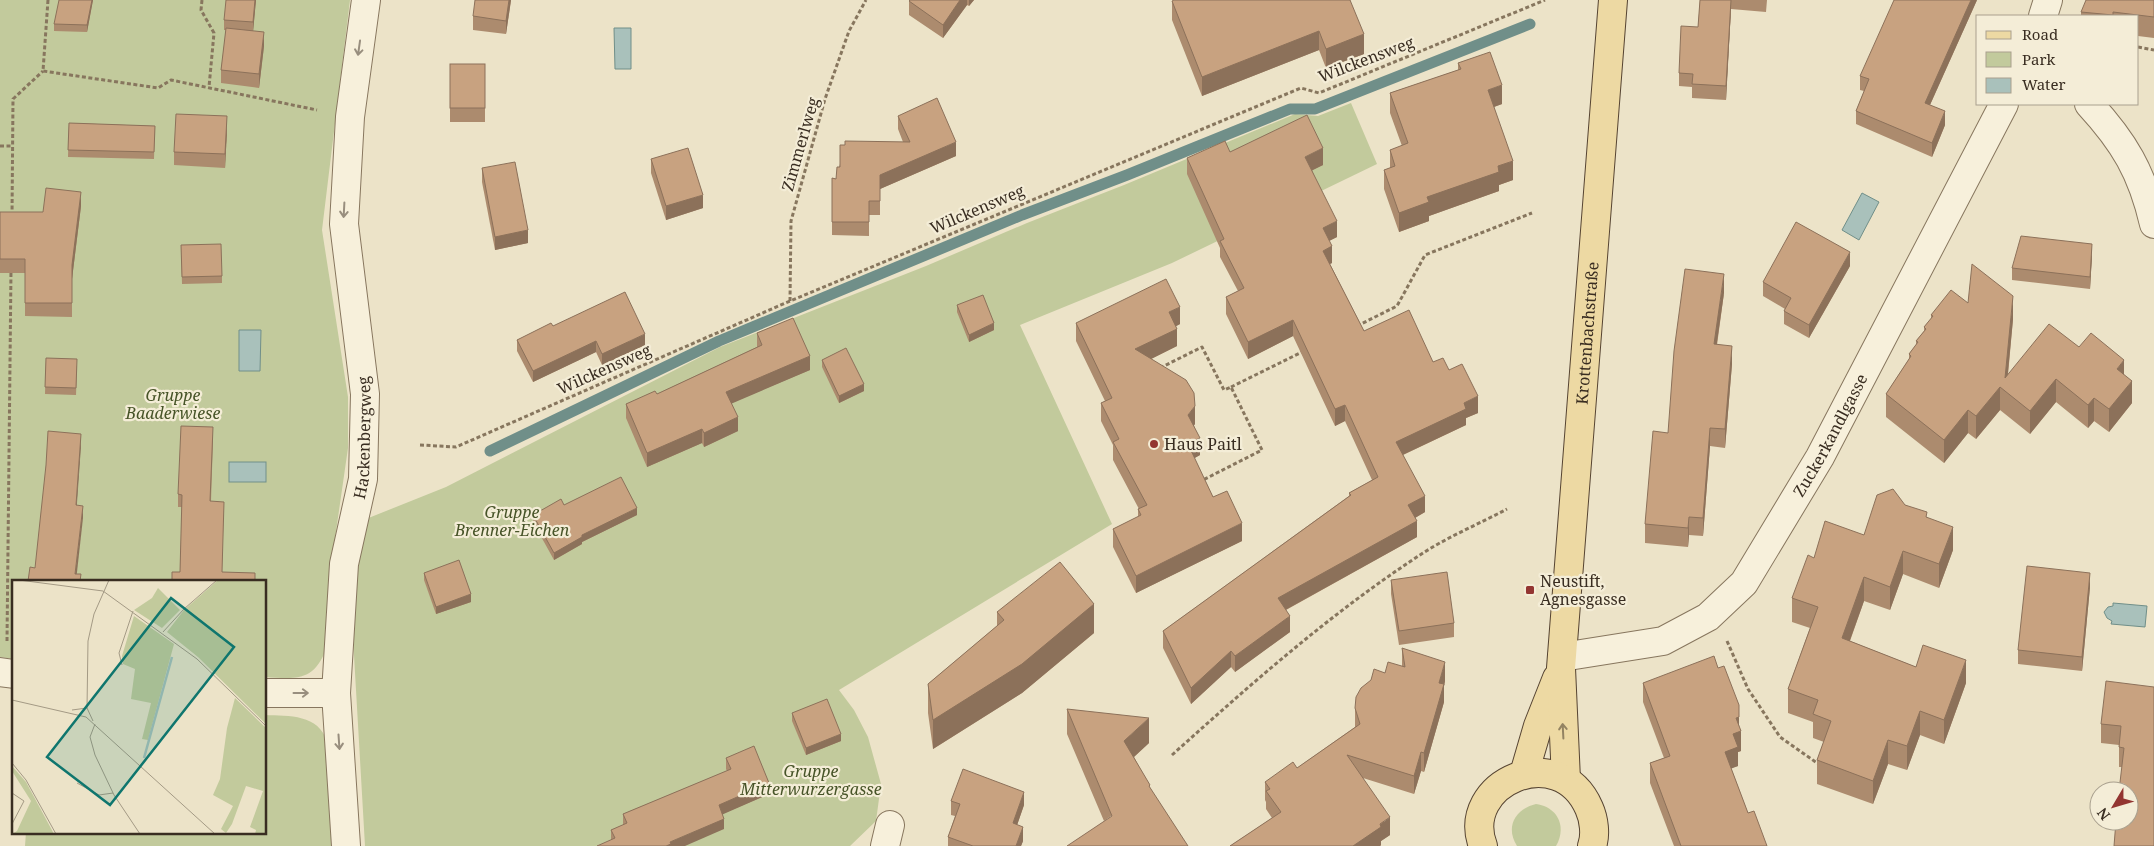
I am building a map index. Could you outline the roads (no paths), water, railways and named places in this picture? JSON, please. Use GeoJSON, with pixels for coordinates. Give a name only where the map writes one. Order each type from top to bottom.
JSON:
{"type":"FeatureCollection","features":[{"type":"Feature","properties":{"kind":"main road","name":"Krottenbachstraße"},"geometry":{"type":"LineString","coordinates":[[1566,780],[1561,663],[1613,0]]}},
{"type":"Feature","properties":{"kind":"main road","name":"Krottenbachstraße"},"geometry":{"type":"LineString","coordinates":[[1524,774],[1538,726],[1561,663]]}},
{"type":"Feature","properties":{"kind":"main road"},"geometry":{"type":"LineString","coordinates":[[1478,843],[1481,817],[1490,797],[1505,782],[1524,774],[1546,773],[1566,780],[1584,796],[1593,818],[1594,841],[1592,846]]}},
{"type":"Feature","properties":{"kind":"street","name":"Hackenbergweg"},"geometry":{"type":"LineString","coordinates":[[346,846],[336,693],[344,564],[363,479],[365,394],[344,224],[350,117],[366,0]]}},
{"type":"Feature","properties":{"kind":"street"},"geometry":{"type":"LineString","coordinates":[[2043,15],[2048,0]]}},
{"type":"Feature","properties":{"kind":"street","name":"Zuckerkandlgasse"},"geometry":{"type":"LineString","coordinates":[[1561,663],[1663,640],[1708,617],[1744,583],[1820,457],[2003,105]]}},
{"type":"Feature","properties":{"kind":"street"},"geometry":{"type":"LineString","coordinates":[[2090,105],[2112,129],[2135,165],[2154,224]]}},
{"type":"Feature","properties":{"kind":"street"},"geometry":{"type":"LineString","coordinates":[[266,693],[336,693]]}},
{"type":"Feature","properties":{"kind":"water"},"geometry":{"type":"Polygon","coordinates":[[[614,28],[631,28],[631,69],[615,69],[614,28]]]}},
{"type":"Feature","properties":{"kind":"water"},"geometry":{"type":"Polygon","coordinates":[[[1862,193],[1879,202],[1859,240],[1842,230],[1862,193]]]}},
{"type":"Feature","properties":{"kind":"water"},"geometry":{"type":"Polygon","coordinates":[[[239,330],[261,330],[260,371],[239,371],[239,330]]]}},
{"type":"Feature","properties":{"kind":"water"},"geometry":{"type":"Polygon","coordinates":[[[229,462],[266,462],[266,482],[229,482],[229,462]]]}},
{"type":"Feature","properties":{"kind":"water"},"geometry":{"type":"Polygon","coordinates":[[[2113,603],[2147,606],[2145,627],[2111,624],[2112,621],[2107,618],[2104,612],[2108,607],[2113,606],[2113,603]]]}},
{"type":"Feature","properties":{"kind":"waterway"},"geometry":{"type":"LineString","coordinates":[[490,451],[719,341],[1022,215],[1290,109],[1315,109],[1530,24]]}},
{"type":"Feature","properties":{"kind":"place","name":"Haus Paitl"},"geometry":{"type":"Point","coordinates":[1154,444]}},
{"type":"Feature","properties":{"kind":"place","name":"Neustift, Agnesgasse"},"geometry":{"type":"Point","coordinates":[1530,590]}},
{"type":"Feature","properties":{"kind":"park label","name":"Gruppe Baaderwiese"},"geometry":{"type":"Point","coordinates":[173,404]}},
{"type":"Feature","properties":{"kind":"park label","name":"Gruppe Brenner-Eichen"},"geometry":{"type":"Point","coordinates":[512,521]}},
{"type":"Feature","properties":{"kind":"park label","name":"Gruppe Mitterwurzergasse"},"geometry":{"type":"Point","coordinates":[811,780]}}]}
